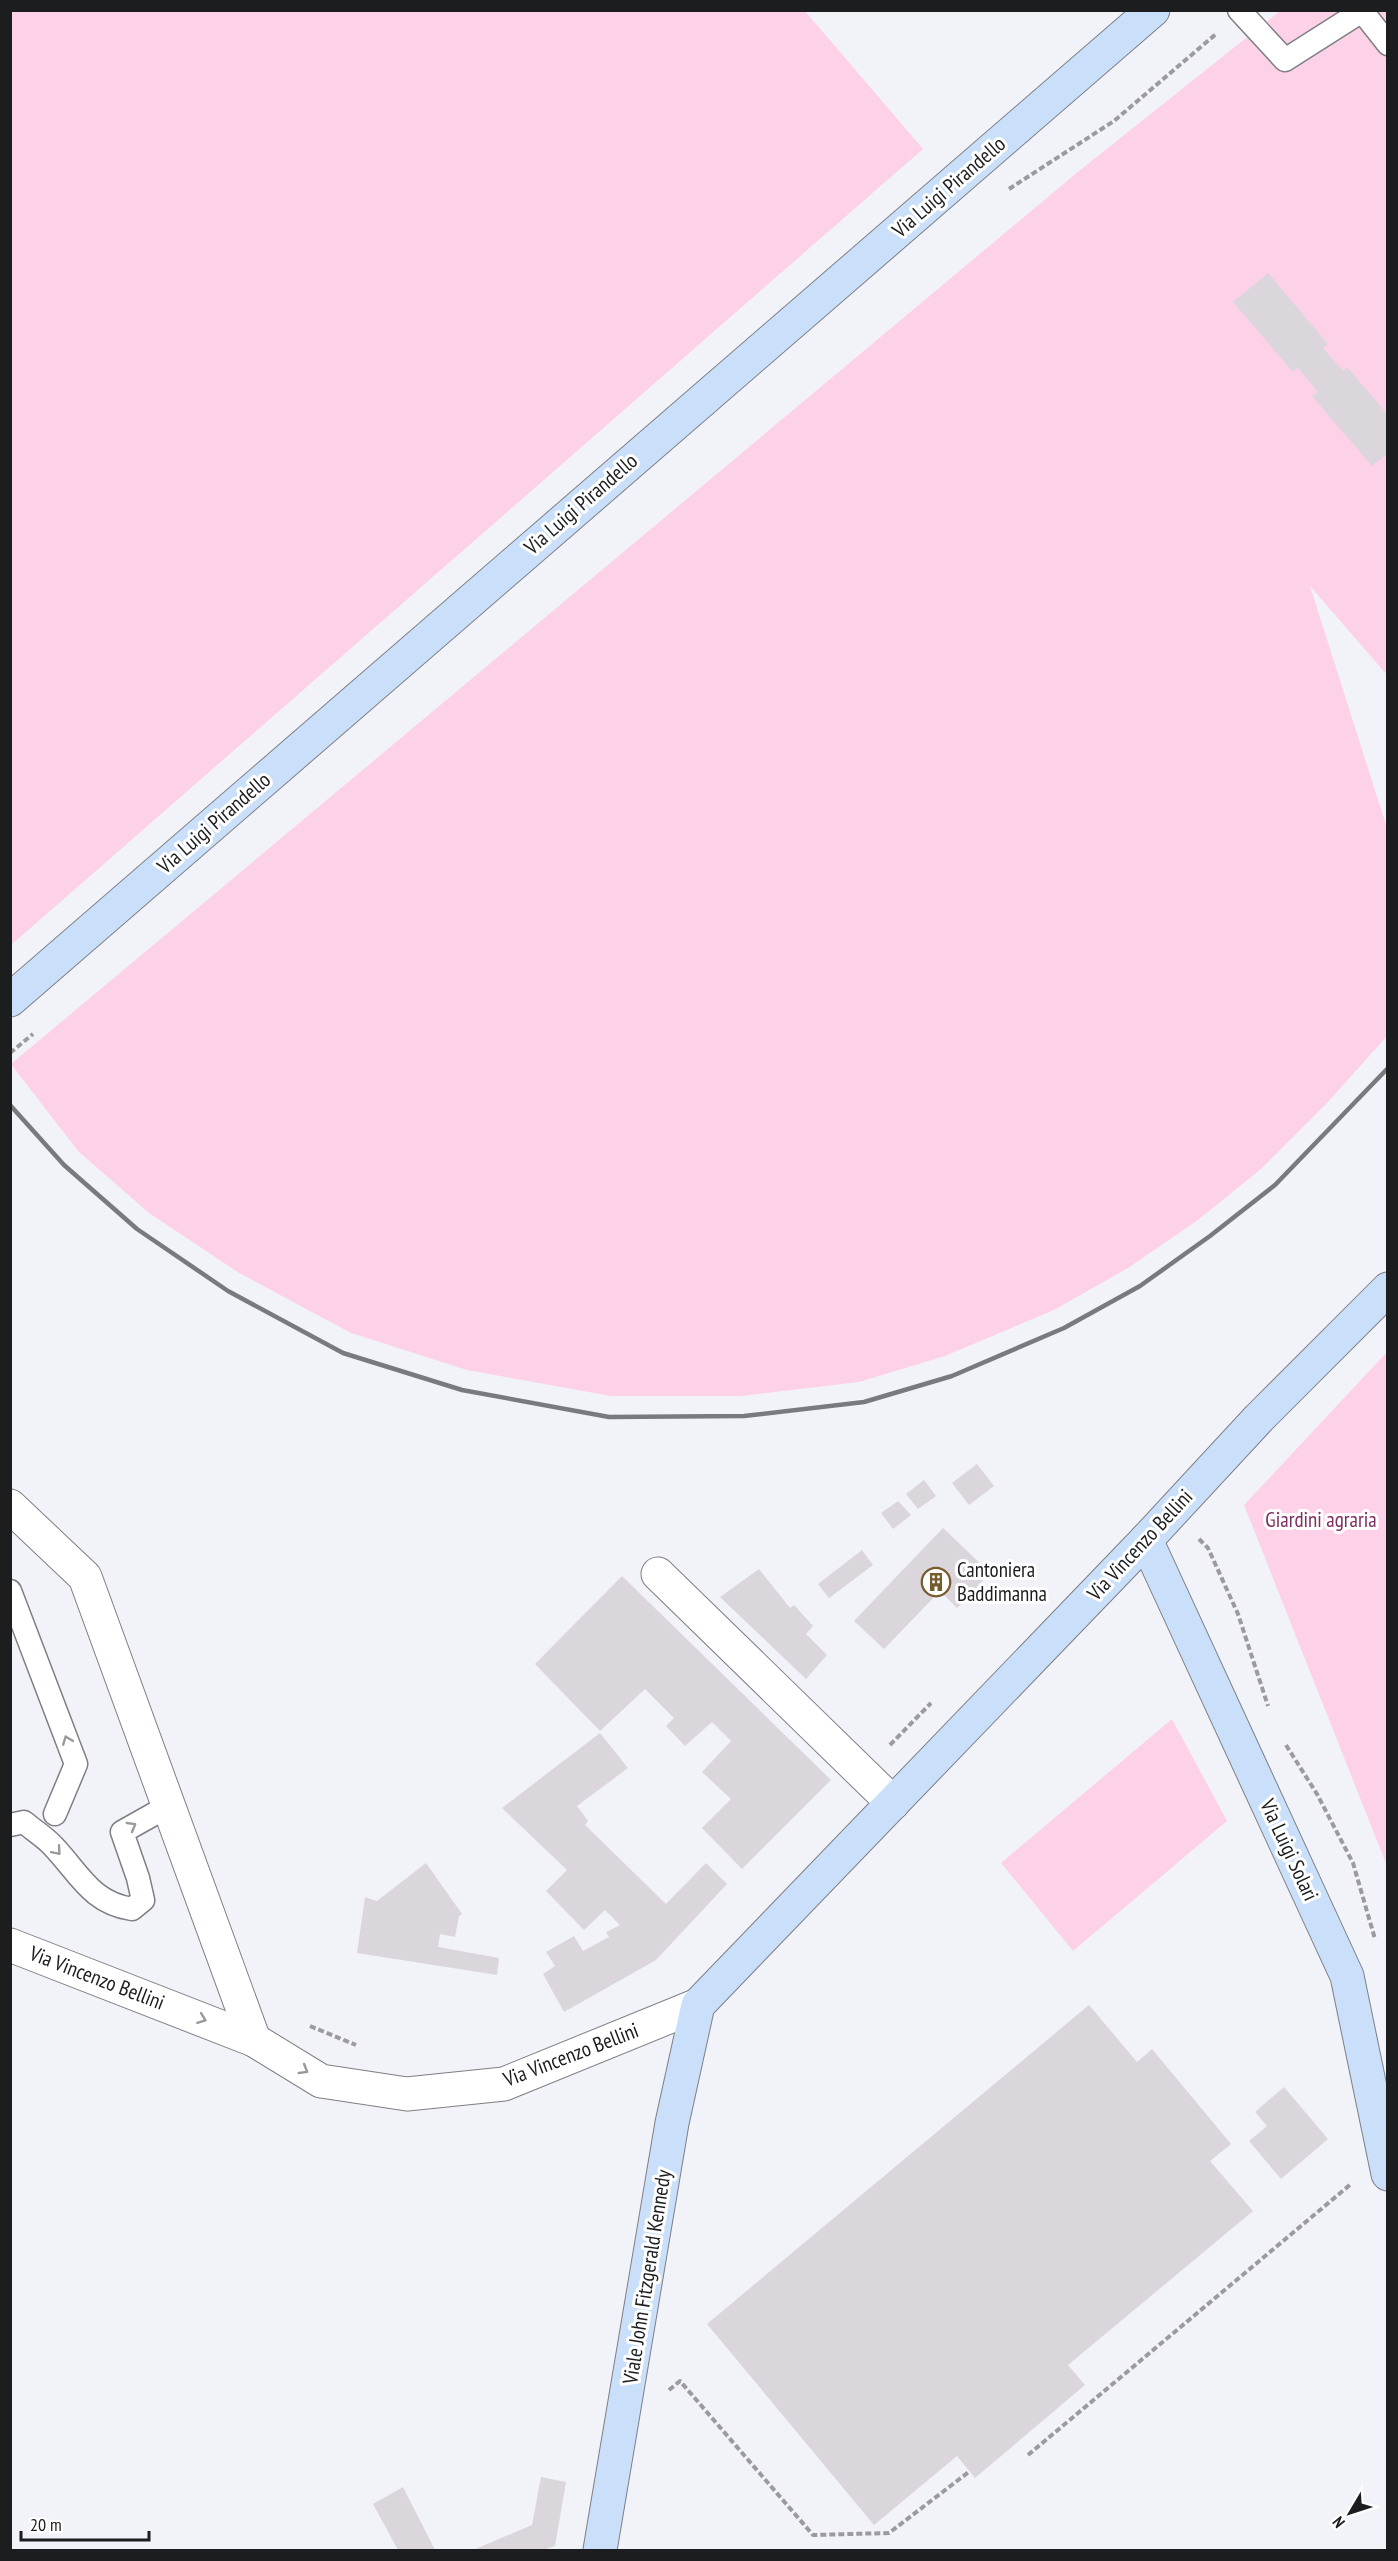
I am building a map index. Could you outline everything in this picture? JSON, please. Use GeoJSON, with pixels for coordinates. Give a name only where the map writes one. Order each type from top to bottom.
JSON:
{"type":"FeatureCollection","features":[{"type":"Feature","properties":{"kind":"main road","name":"Via Luigi Pirandello"},"geometry":{"type":"LineString","coordinates":[[10,1000],[1153,10]]}},
{"type":"Feature","properties":{"kind":"main road","name":"Via Vincenzo Bellini"},"geometry":{"type":"LineString","coordinates":[[698,2005],[1146,1540],[1259,1418],[1388,1288]]}},
{"type":"Feature","properties":{"kind":"main road","name":"Via Luigi Solari"},"geometry":{"type":"LineString","coordinates":[[1146,1540],[1347,1976],[1386,2167]]}},
{"type":"Feature","properties":{"kind":"main road","name":"Viale John Fitzgerald Kennedy"},"geometry":{"type":"LineString","coordinates":[[600,2550],[672,2123],[698,2005]]}},
{"type":"Feature","properties":{"kind":"street"},"geometry":{"type":"LineString","coordinates":[[10,1506],[85,1577],[254,2040]]}},
{"type":"Feature","properties":{"kind":"street"},"geometry":{"type":"LineString","coordinates":[[658,1574],[892,1803]]}},
{"type":"Feature","properties":{"kind":"street","name":"Via Vincenzo Bellini"},"geometry":{"type":"LineString","coordinates":[[10,1945],[254,2040],[321,2081],[407,2094],[504,2084],[698,2005]]}},
{"type":"Feature","properties":{"kind":"lane"},"geometry":{"type":"LineString","coordinates":[[1239,10],[1284,60],[1362,11],[1388,44]]}},
{"type":"Feature","properties":{"kind":"lane"},"geometry":{"type":"LineString","coordinates":[[10,1590],[76,1764],[55,1814]]}},
{"type":"Feature","properties":{"kind":"lane"},"geometry":{"type":"LineString","coordinates":[[10,1825],[24,1822],[53,1845],[96,1894],[115,1906],[132,1909],[143,1900],[122,1832],[170,1805]]}},
{"type":"Feature","properties":{"kind":"path"},"geometry":{"type":"LineString","coordinates":[[1173,1510],[1208,1548],[1238,1614],[1269,1707]]}},
{"type":"Feature","properties":{"kind":"path"},"geometry":{"type":"LineString","coordinates":[[863,1774],[935,1699]]}},
{"type":"Feature","properties":{"kind":"path"},"geometry":{"type":"LineString","coordinates":[[1282,1738],[1317,1794],[1353,1863],[1376,1941]]}},
{"type":"Feature","properties":{"kind":"path"},"geometry":{"type":"LineString","coordinates":[[300,2022],[359,2046]]}},
{"type":"Feature","properties":{"kind":"path"},"geometry":{"type":"LineString","coordinates":[[1028,2455],[1338,2194],[1386,2167]]}},
{"type":"Feature","properties":{"kind":"path"},"geometry":{"type":"LineString","coordinates":[[669,2390],[680,2381],[813,2535],[889,2533],[970,2471]]}},
{"type":"Feature","properties":{"kind":"green space"},"geometry":{"type":"Polygon","coordinates":[[[11,10],[805,11],[923,149],[11,945],[11,10]]]}},
{"type":"Feature","properties":{"kind":"green space"},"geometry":{"type":"Polygon","coordinates":[[[1280,11],[1387,11],[1387,675],[1310,586],[1387,828],[1387,1036],[1328,1102],[1261,1169],[1198,1220],[1128,1268],[1054,1310],[945,1356],[859,1382],[742,1396],[611,1396],[467,1370],[351,1333],[239,1273],[149,1213],[78,1151],[11,1064],[1079,171],[1280,11]]]}},
{"type":"Feature","properties":{"kind":"green space","name":"Giardini agraria"},"geometry":{"type":"Polygon","coordinates":[[[1387,1352],[1387,1866],[1244,1505],[1387,1352]]]}},
{"type":"Feature","properties":{"kind":"green space"},"geometry":{"type":"Polygon","coordinates":[[[1172,1719],[1227,1821],[1073,1951],[1001,1863],[1172,1719]]]}},
{"type":"Feature","properties":{"kind":"building"},"geometry":{"type":"Polygon","coordinates":[[[1268,273],[1328,344],[1323,348],[1343,371],[1347,367],[1388,415],[1388,453],[1372,466],[1312,396],[1318,392],[1298,368],[1293,372],[1233,302],[1268,273]]]}},
{"type":"Feature","properties":{"kind":"building"},"geometry":{"type":"Polygon","coordinates":[[[977,1464],[994,1486],[969,1505],[952,1483],[977,1464]]]}},
{"type":"Feature","properties":{"kind":"building"},"geometry":{"type":"Polygon","coordinates":[[[924,1480],[936,1496],[918,1509],[906,1494],[924,1480]]]}},
{"type":"Feature","properties":{"kind":"building"},"geometry":{"type":"Polygon","coordinates":[[[898,1501],[911,1515],[893,1529],[881,1513],[898,1501]]]}},
{"type":"Feature","properties":{"kind":"building","name":"Cantoniera Baddimanna"},"geometry":{"type":"Polygon","coordinates":[[[943,1528],[990,1573],[957,1608],[940,1591],[884,1649],[854,1621],[943,1528]]]}},
{"type":"Feature","properties":{"kind":"building"},"geometry":{"type":"Polygon","coordinates":[[[862,1550],[873,1565],[829,1598],[818,1584],[862,1550]]]}},
{"type":"Feature","properties":{"kind":"building"},"geometry":{"type":"Polygon","coordinates":[[[759,1569],[790,1608],[794,1605],[813,1626],[806,1634],[827,1655],[806,1679],[720,1597],[759,1569]]]}},
{"type":"Feature","properties":{"kind":"building"},"geometry":{"type":"Polygon","coordinates":[[[622,1576],[831,1780],[742,1869],[702,1828],[731,1799],[702,1772],[731,1741],[712,1722],[685,1746],[666,1726],[674,1718],[645,1689],[600,1731],[535,1664],[622,1576]]]}},
{"type":"Feature","properties":{"kind":"building"},"geometry":{"type":"Polygon","coordinates":[[[600,1733],[628,1768],[577,1806],[588,1821],[585,1825],[666,1904],[706,1863],[727,1884],[656,1960],[564,2012],[543,1974],[555,1966],[546,1952],[574,1936],[583,1951],[609,1937],[606,1932],[620,1925],[605,1910],[584,1930],[546,1891],[567,1870],[502,1808],[600,1733]]]}},
{"type":"Feature","properties":{"kind":"building"},"geometry":{"type":"Polygon","coordinates":[[[426,1863],[462,1914],[459,1916],[455,1937],[440,1934],[438,1947],[499,1958],[497,1975],[357,1953],[365,1897],[377,1901],[426,1863]]]}},
{"type":"Feature","properties":{"kind":"building"},"geometry":{"type":"Polygon","coordinates":[[[1089,2005],[1137,2062],[1152,2049],[1231,2144],[1210,2161],[1253,2211],[1068,2365],[1085,2385],[975,2478],[957,2456],[874,2525],[707,2324],[1089,2005]]]}},
{"type":"Feature","properties":{"kind":"building"},"geometry":{"type":"Polygon","coordinates":[[[1284,2087],[1328,2139],[1281,2179],[1249,2141],[1267,2126],[1255,2112],[1284,2087]]]}},
{"type":"Feature","properties":{"kind":"building"},"geometry":{"type":"Polygon","coordinates":[[[541,2477],[566,2482],[555,2546],[543,2550],[473,2550],[532,2525],[541,2477]]]}},
{"type":"Feature","properties":{"kind":"building"},"geometry":{"type":"Polygon","coordinates":[[[403,2487],[435,2550],[398,2550],[373,2504],[403,2487]]]}},
{"type":"Feature","properties":{"kind":"railway"},"geometry":{"type":"LineString","coordinates":[[10,1105],[64,1165],[137,1229],[228,1291],[343,1353],[462,1390],[609,1417],[744,1416],[864,1402],[952,1376],[1064,1328],[1140,1286],[1210,1236],[1275,1185],[1388,1068]]}},
{"type":"Feature","properties":{"kind":"place","name":"Cantoniera Baddimanna"},"geometry":{"type":"Point","coordinates":[936,1582]}}]}
